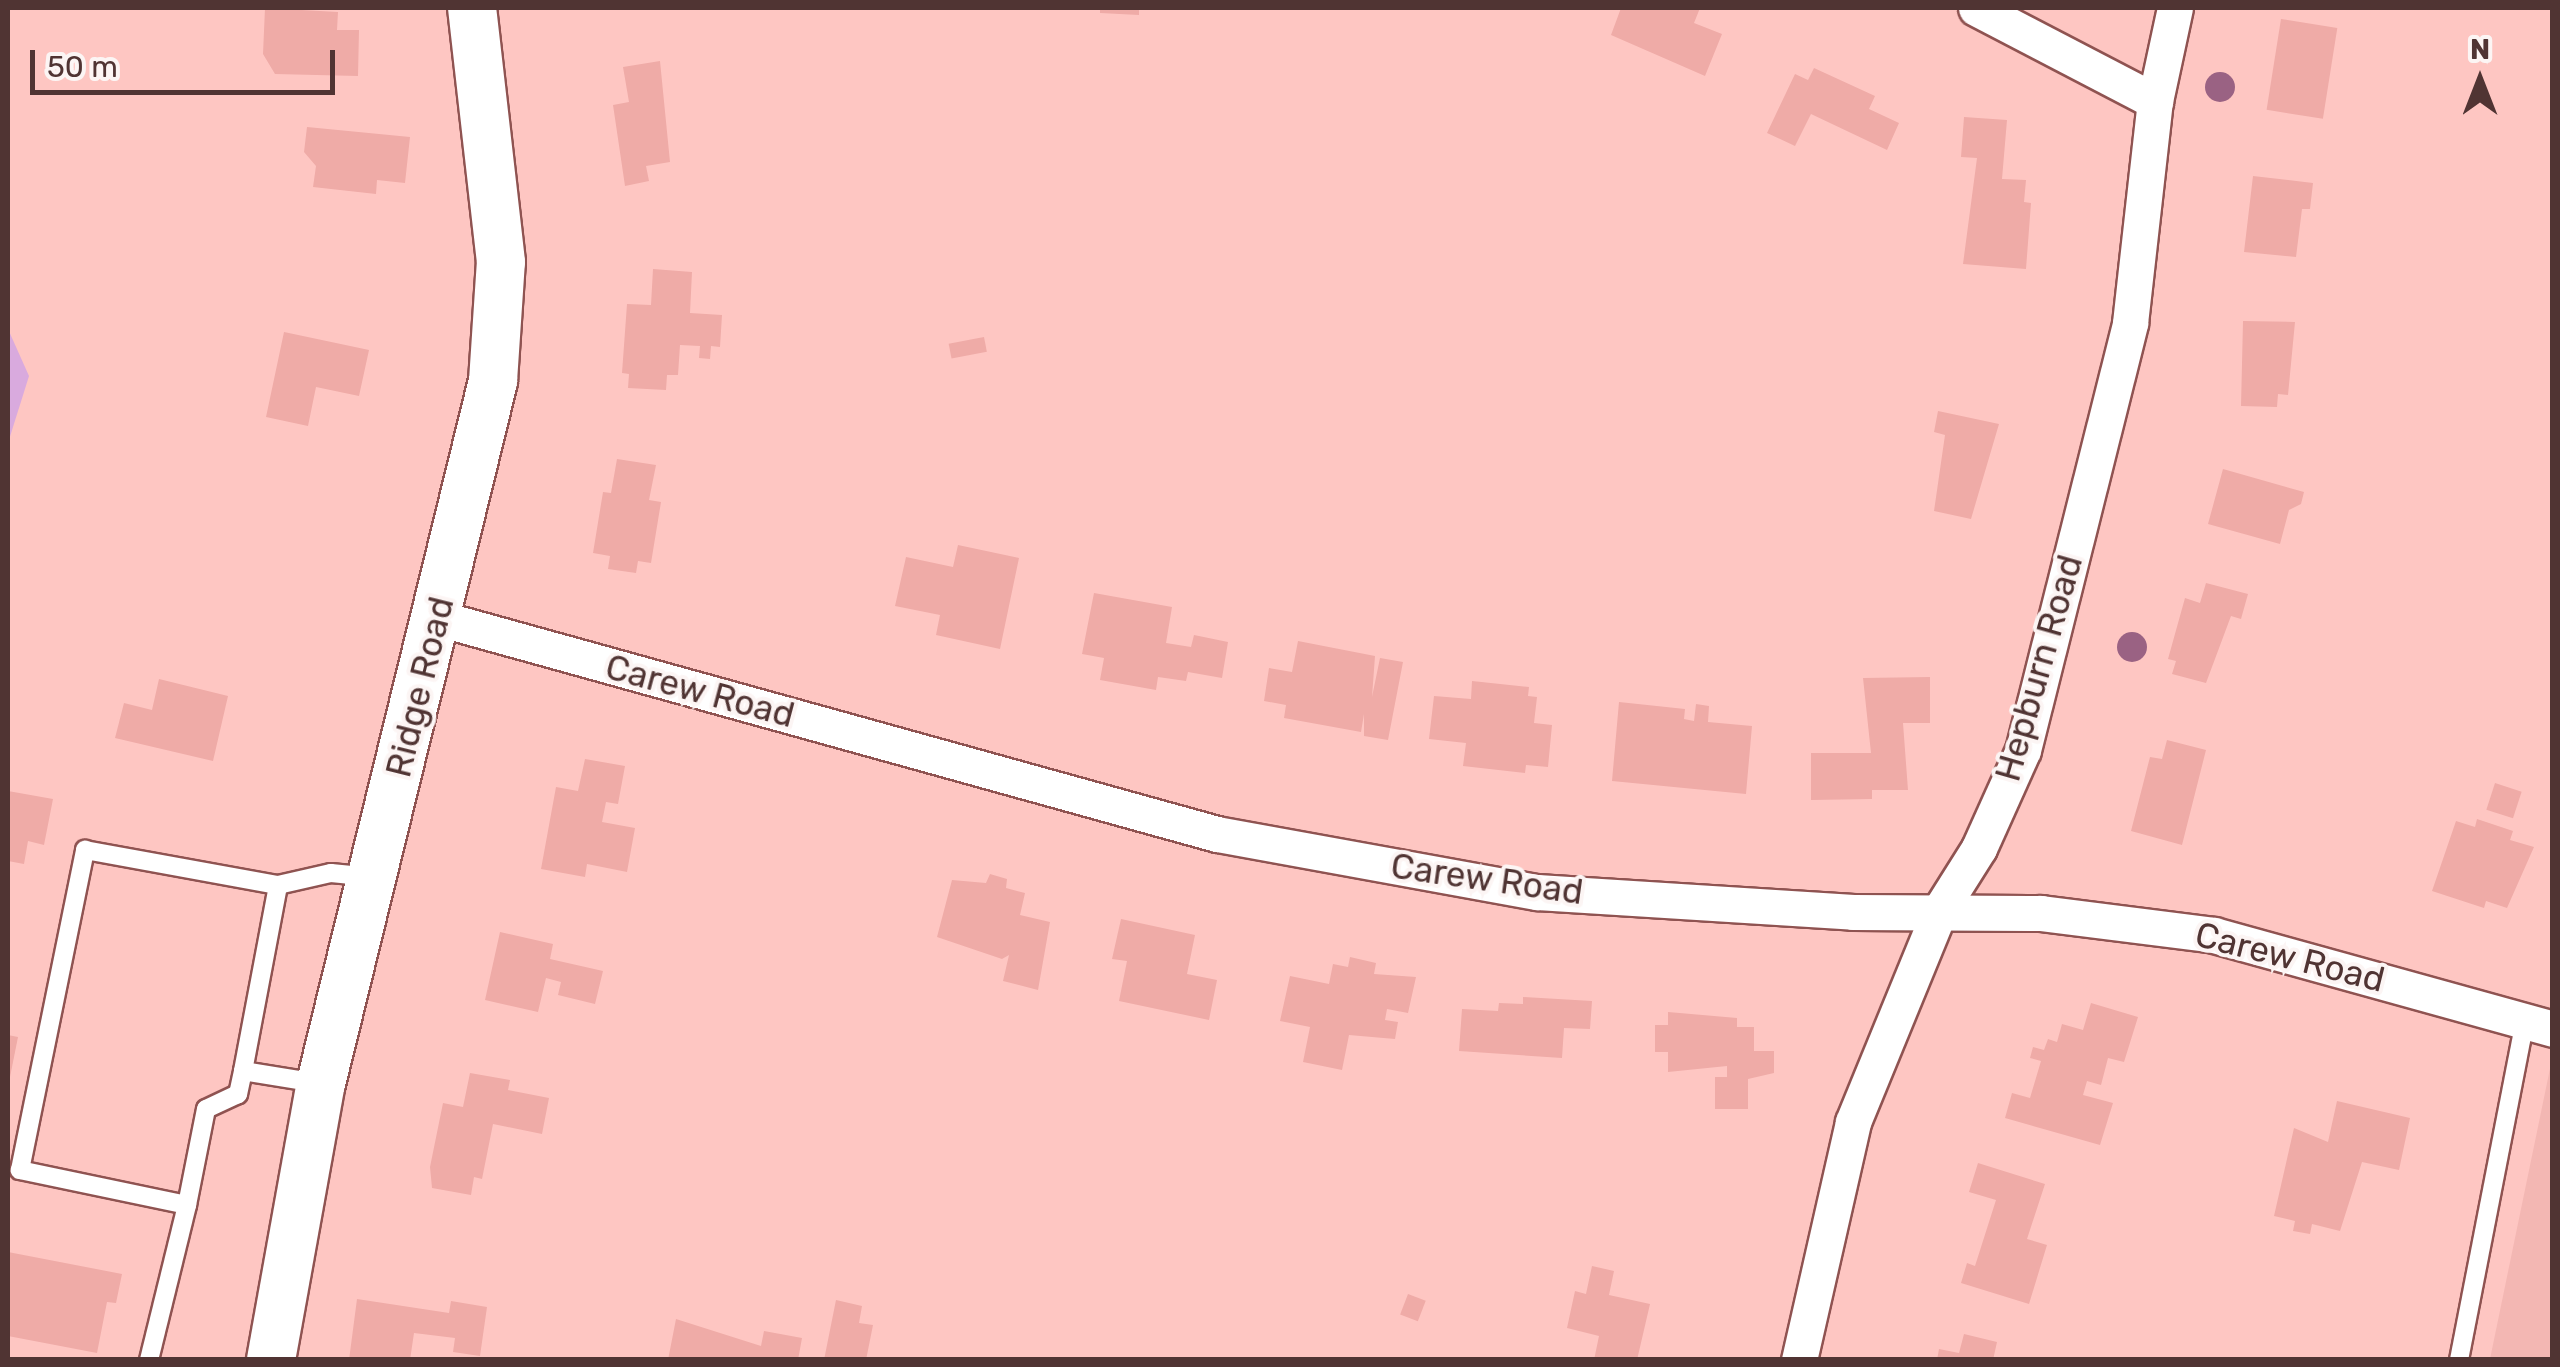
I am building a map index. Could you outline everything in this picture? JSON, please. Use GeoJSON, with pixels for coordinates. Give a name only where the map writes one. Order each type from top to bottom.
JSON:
{"type":"FeatureCollection","features":[{"type":"Feature","properties":{"kind":"main road","name":"Ridge Road"},"geometry":{"type":"LineString","coordinates":[[271,1360],[321,1084],[489,398],[499,311],[496,202],[472,8]]}},
{"type":"Feature","properties":{"kind":"street"},"geometry":{"type":"LineString","coordinates":[[1976,8],[2156,101]]}},
{"type":"Feature","properties":{"kind":"street","name":"Hepburn Road"},"geometry":{"type":"LineString","coordinates":[[1799,1360],[1854,1122],[1940,910],[1979,848],[2023,750],[2130,322],[2156,101],[2175,8]]}},
{"type":"Feature","properties":{"kind":"street","name":"Carew Road"},"geometry":{"type":"LineString","coordinates":[[438,618],[1217,834],[1536,892],[1854,912],[2041,912],[2214,935],[2539,1025]]}},
{"type":"Feature","properties":{"kind":"lane"},"geometry":{"type":"LineString","coordinates":[[186,1205],[20,1170],[85,850],[278,885],[331,873],[372,876]]}},
{"type":"Feature","properties":{"kind":"lane"},"geometry":{"type":"LineString","coordinates":[[149,1360],[206,1109],[238,1094],[278,885]]}},
{"type":"Feature","properties":{"kind":"lane"},"geometry":{"type":"LineString","coordinates":[[2460,1360],[2539,1025]]}},
{"type":"Feature","properties":{"kind":"lane"},"geometry":{"type":"LineString","coordinates":[[243,1070],[321,1084]]}},
{"type":"Feature","properties":{"kind":"shaded area"},"geometry":{"type":"Polygon","coordinates":[[[8,329],[29,376],[8,443],[8,329]]]}},
{"type":"Feature","properties":{"kind":"shaded area"},"geometry":{"type":"Polygon","coordinates":[[[2552,1059],[2552,1359],[2490,1359],[2552,1059]]]}},
{"type":"Feature","properties":{"kind":"building"},"geometry":{"type":"Polygon","coordinates":[[[265,8],[338,12],[337,30],[359,30],[358,76],[275,74],[263,54],[265,8]]]}},
{"type":"Feature","properties":{"kind":"building"},"geometry":{"type":"Polygon","coordinates":[[[1100,8],[1139,8],[1139,15],[1100,13],[1100,8]]]}},
{"type":"Feature","properties":{"kind":"building"},"geometry":{"type":"Polygon","coordinates":[[[1621,8],[1700,8],[1694,23],[1722,34],[1705,76],[1611,35],[1621,8]]]}},
{"type":"Feature","properties":{"kind":"building"},"geometry":{"type":"Polygon","coordinates":[[[2281,19],[2337,28],[2323,119],[2267,110],[2281,19]]]}},
{"type":"Feature","properties":{"kind":"building"},"geometry":{"type":"Polygon","coordinates":[[[660,61],[670,162],[646,166],[649,181],[625,186],[613,105],[629,102],[623,67],[660,61]]]}},
{"type":"Feature","properties":{"kind":"building"},"geometry":{"type":"Polygon","coordinates":[[[1814,68],[1875,96],[1869,109],[1899,123],[1887,150],[1811,114],[1795,146],[1767,133],[1795,74],[1808,80],[1814,68]]]}},
{"type":"Feature","properties":{"kind":"building"},"geometry":{"type":"Polygon","coordinates":[[[1964,117],[2007,120],[2002,179],[2026,180],[2024,202],[2031,203],[2026,269],[1963,264],[1977,158],[1961,157],[1964,117]]]}},
{"type":"Feature","properties":{"kind":"building"},"geometry":{"type":"Polygon","coordinates":[[[307,127],[410,137],[405,183],[377,180],[376,194],[313,187],[316,166],[304,152],[307,127]]]}},
{"type":"Feature","properties":{"kind":"building"},"geometry":{"type":"Polygon","coordinates":[[[2253,176],[2313,183],[2310,209],[2302,209],[2296,257],[2244,252],[2253,176]]]}},
{"type":"Feature","properties":{"kind":"building"},"geometry":{"type":"Polygon","coordinates":[[[653,269],[692,272],[690,313],[722,315],[720,347],[711,346],[710,359],[699,358],[700,346],[680,345],[678,375],[667,375],[666,390],[628,388],[629,374],[622,373],[627,304],[651,305],[653,269]]]}},
{"type":"Feature","properties":{"kind":"building"},"geometry":{"type":"Polygon","coordinates":[[[2243,321],[2295,322],[2288,395],[2278,394],[2277,407],[2241,406],[2243,321]]]}},
{"type":"Feature","properties":{"kind":"building"},"geometry":{"type":"Polygon","coordinates":[[[284,332],[369,350],[359,396],[316,387],[308,426],[266,417],[284,332]]]}},
{"type":"Feature","properties":{"kind":"building"},"geometry":{"type":"Polygon","coordinates":[[[984,337],[987,352],[952,359],[949,344],[984,337]]]}},
{"type":"Feature","properties":{"kind":"building"},"geometry":{"type":"Polygon","coordinates":[[[1938,411],[1999,424],[1971,519],[1934,511],[1945,435],[1934,432],[1938,411]]]}},
{"type":"Feature","properties":{"kind":"building"},"geometry":{"type":"Polygon","coordinates":[[[617,459],[656,465],[649,500],[661,502],[651,563],[638,561],[636,573],[608,569],[610,556],[593,553],[603,492],[611,493],[617,459]]]}},
{"type":"Feature","properties":{"kind":"building"},"geometry":{"type":"Polygon","coordinates":[[[2223,469],[2304,492],[2301,504],[2289,510],[2280,544],[2208,524],[2223,469]]]}},
{"type":"Feature","properties":{"kind":"building"},"geometry":{"type":"Polygon","coordinates":[[[958,545],[1019,558],[1000,649],[936,635],[940,615],[895,606],[906,557],[953,567],[958,545]]]}},
{"type":"Feature","properties":{"kind":"building"},"geometry":{"type":"Polygon","coordinates":[[[2206,583],[2248,594],[2241,619],[2231,616],[2206,683],[2172,674],[2176,661],[2168,659],[2185,598],[2200,603],[2206,583]]]}},
{"type":"Feature","properties":{"kind":"building"},"geometry":{"type":"Polygon","coordinates":[[[1094,593],[1172,607],[1166,643],[1191,647],[1194,635],[1228,642],[1222,678],[1188,672],[1186,681],[1158,677],[1156,690],[1100,680],[1104,658],[1082,654],[1094,593]]]}},
{"type":"Feature","properties":{"kind":"building"},"geometry":{"type":"Polygon","coordinates":[[[1298,641],[1375,656],[1372,697],[1380,658],[1403,662],[1388,740],[1364,736],[1364,714],[1361,732],[1284,718],[1286,705],[1264,701],[1269,668],[1292,672],[1298,641]]]}},
{"type":"Feature","properties":{"kind":"building"},"geometry":{"type":"Polygon","coordinates":[[[1930,677],[1930,723],[1903,723],[1908,790],[1872,790],[1872,799],[1811,800],[1811,753],[1871,753],[1863,678],[1930,677]]]}},
{"type":"Feature","properties":{"kind":"building"},"geometry":{"type":"Polygon","coordinates":[[[159,679],[228,696],[213,761],[115,738],[124,703],[152,710],[159,679]]]}},
{"type":"Feature","properties":{"kind":"building"},"geometry":{"type":"Polygon","coordinates":[[[1472,681],[1529,687],[1528,696],[1537,697],[1534,723],[1552,725],[1548,767],[1526,765],[1525,773],[1463,766],[1466,743],[1429,739],[1434,696],[1471,699],[1472,681]]]}},
{"type":"Feature","properties":{"kind":"building"},"geometry":{"type":"Polygon","coordinates":[[[1619,702],[1685,709],[1684,719],[1694,721],[1696,704],[1709,706],[1708,722],[1752,726],[1746,794],[1612,781],[1619,702]]]}},
{"type":"Feature","properties":{"kind":"building"},"geometry":{"type":"Polygon","coordinates":[[[2167,740],[2206,750],[2182,845],[2131,831],[2150,757],[2162,759],[2167,740]]]}},
{"type":"Feature","properties":{"kind":"building"},"geometry":{"type":"Polygon","coordinates":[[[585,759],[625,766],[618,804],[606,802],[602,822],[635,828],[627,872],[587,864],[585,877],[541,869],[556,787],[578,791],[585,759]]]}},
{"type":"Feature","properties":{"kind":"building"},"geometry":{"type":"Polygon","coordinates":[[[2495,783],[2522,792],[2513,818],[2486,810],[2495,783]]]}},
{"type":"Feature","properties":{"kind":"building"},"geometry":{"type":"Polygon","coordinates":[[[8,791],[53,799],[44,845],[28,841],[24,864],[8,861],[8,791]]]}},
{"type":"Feature","properties":{"kind":"building"},"geometry":{"type":"Polygon","coordinates":[[[2477,819],[2513,831],[2510,840],[2534,847],[2507,908],[2486,901],[2484,908],[2432,891],[2456,821],[2475,827],[2477,819]]]}},
{"type":"Feature","properties":{"kind":"building"},"geometry":{"type":"Polygon","coordinates":[[[990,874],[1007,879],[1006,888],[1025,893],[1020,915],[1050,922],[1038,990],[1003,981],[1009,955],[1002,959],[937,937],[952,880],[986,883],[990,874]]]}},
{"type":"Feature","properties":{"kind":"building"},"geometry":{"type":"Polygon","coordinates":[[[1121,919],[1195,935],[1187,974],[1217,980],[1209,1020],[1119,1001],[1127,961],[1112,959],[1121,919]]]}},
{"type":"Feature","properties":{"kind":"building"},"geometry":{"type":"Polygon","coordinates":[[[500,932],[553,944],[550,959],[603,971],[595,1004],[558,995],[561,982],[546,978],[538,1012],[485,1000],[500,932]]]}},
{"type":"Feature","properties":{"kind":"building"},"geometry":{"type":"Polygon","coordinates":[[[1350,957],[1376,963],[1374,974],[1416,977],[1408,1013],[1387,1009],[1385,1020],[1398,1022],[1395,1039],[1349,1035],[1342,1070],[1303,1062],[1310,1027],[1280,1021],[1290,976],[1329,984],[1333,964],[1348,967],[1350,957]]]}},
{"type":"Feature","properties":{"kind":"building"},"geometry":{"type":"Polygon","coordinates":[[[1523,997],[1592,1001],[1590,1029],[1564,1028],[1562,1058],[1459,1051],[1462,1009],[1498,1011],[1499,1003],[1523,1004],[1523,997]]]}},
{"type":"Feature","properties":{"kind":"building"},"geometry":{"type":"Polygon","coordinates":[[[2091,1003],[2138,1017],[2124,1062],[2108,1058],[2101,1085],[2087,1081],[2083,1095],[2113,1103],[2100,1145],[2005,1118],[2012,1093],[2030,1098],[2041,1061],[2030,1058],[2033,1047],[2044,1050],[2048,1039],[2057,1042],[2062,1024],[2083,1030],[2091,1003]]]}},
{"type":"Feature","properties":{"kind":"building"},"geometry":{"type":"Polygon","coordinates":[[[1668,1012],[1737,1018],[1737,1027],[1754,1027],[1754,1051],[1774,1051],[1774,1073],[1748,1079],[1748,1109],[1715,1109],[1715,1077],[1727,1077],[1727,1066],[1668,1072],[1668,1052],[1655,1052],[1655,1025],[1668,1025],[1668,1012]]]}},
{"type":"Feature","properties":{"kind":"building"},"geometry":{"type":"Polygon","coordinates":[[[8,1035],[18,1037],[9,1082],[8,1082],[8,1035]]]}},
{"type":"Feature","properties":{"kind":"building"},"geometry":{"type":"Polygon","coordinates":[[[470,1073],[510,1080],[508,1090],[549,1098],[542,1134],[493,1124],[482,1179],[474,1177],[471,1195],[432,1188],[430,1167],[443,1103],[463,1107],[470,1073]]]}},
{"type":"Feature","properties":{"kind":"building"},"geometry":{"type":"Polygon","coordinates":[[[2337,1101],[2410,1118],[2399,1170],[2362,1162],[2340,1231],[2312,1224],[2310,1234],[2293,1231],[2295,1221],[2274,1216],[2294,1128],[2328,1142],[2337,1101]]]}},
{"type":"Feature","properties":{"kind":"building"},"geometry":{"type":"Polygon","coordinates":[[[1978,1163],[2045,1184],[2027,1239],[2047,1245],[2029,1304],[1961,1283],[1967,1263],[1975,1266],[1996,1200],[1969,1192],[1978,1163]]]}},
{"type":"Feature","properties":{"kind":"building"},"geometry":{"type":"Polygon","coordinates":[[[8,1252],[122,1274],[116,1303],[107,1302],[97,1353],[8,1336],[8,1252]]]}},
{"type":"Feature","properties":{"kind":"building"},"geometry":{"type":"Polygon","coordinates":[[[1592,1266],[1614,1271],[1609,1295],[1650,1304],[1637,1360],[1594,1360],[1599,1336],[1567,1328],[1575,1291],[1586,1294],[1592,1266]]]}},
{"type":"Feature","properties":{"kind":"building"},"geometry":{"type":"Polygon","coordinates":[[[1408,1294],[1426,1301],[1418,1321],[1400,1315],[1408,1294]]]}},
{"type":"Feature","properties":{"kind":"building"},"geometry":{"type":"Polygon","coordinates":[[[357,1299],[449,1313],[451,1301],[487,1307],[480,1356],[453,1352],[455,1338],[414,1333],[410,1360],[349,1360],[357,1299]]]}},
{"type":"Feature","properties":{"kind":"building"},"geometry":{"type":"Polygon","coordinates":[[[836,1300],[862,1306],[859,1323],[873,1325],[866,1360],[824,1360],[836,1300]]]}},
{"type":"Feature","properties":{"kind":"building"},"geometry":{"type":"Polygon","coordinates":[[[676,1319],[761,1346],[764,1331],[802,1338],[798,1360],[668,1360],[676,1319]]]}},
{"type":"Feature","properties":{"kind":"building"},"geometry":{"type":"Polygon","coordinates":[[[1964,1334],[1997,1342],[1993,1360],[1937,1360],[1939,1349],[1959,1353],[1964,1334]]]}}]}
